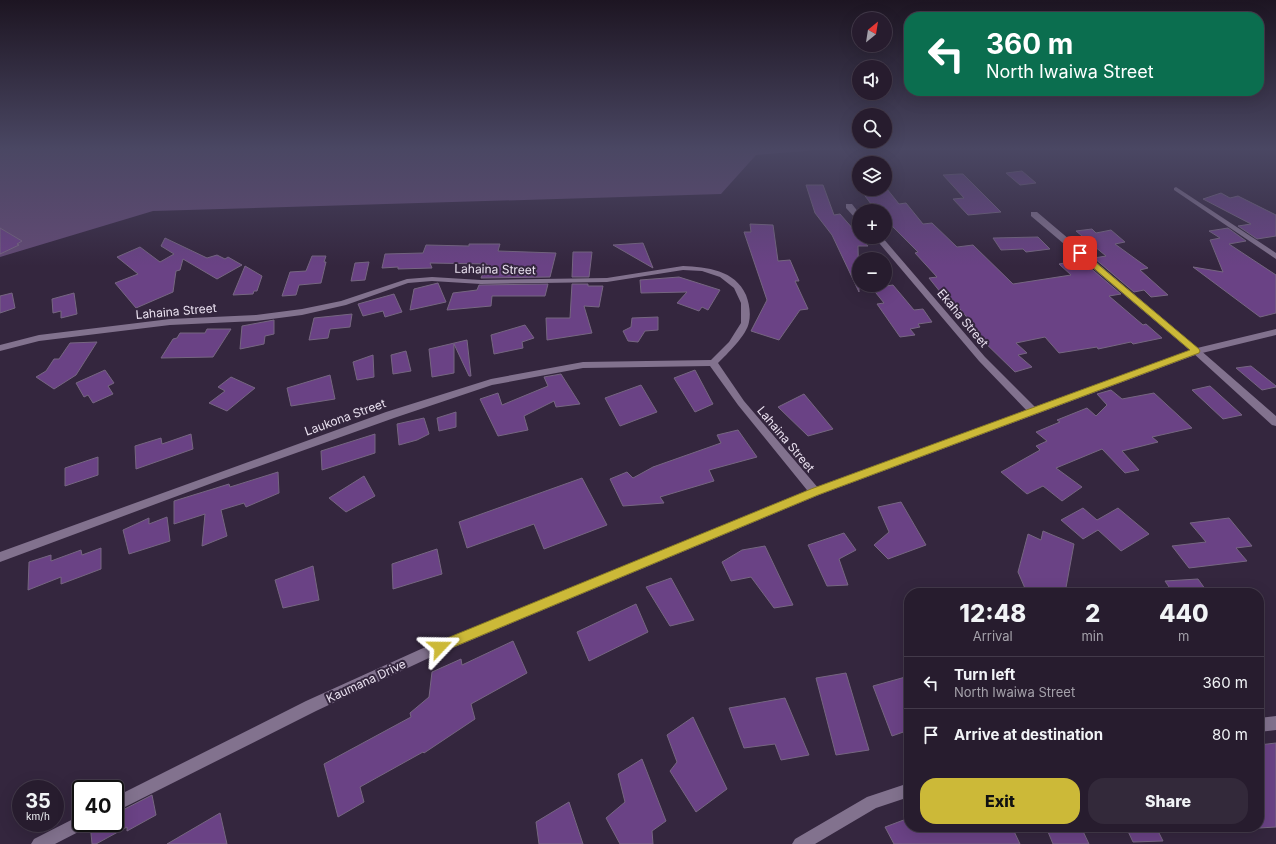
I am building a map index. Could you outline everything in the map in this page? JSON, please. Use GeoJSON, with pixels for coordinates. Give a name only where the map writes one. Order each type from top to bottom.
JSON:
{"type":"FeatureCollection","features":[{"type":"Feature","properties":{"kind":"street"},"geometry":{"type":"LineString","coordinates":[[1176,190],[1276,257]]}},
{"type":"Feature","properties":{"kind":"street"},"geometry":{"type":"LineString","coordinates":[[848,206],[852,210]]}},
{"type":"Feature","properties":{"kind":"street"},"geometry":{"type":"LineString","coordinates":[[1034,214],[1196,351],[1276,422]]}},
{"type":"Feature","properties":{"kind":"street","name":"Ekaha Street"},"geometry":{"type":"LineString","coordinates":[[884,244],[982,359],[1033,411]]}},
{"type":"Feature","properties":{"kind":"street","name":"Lahaina Street"},"geometry":{"type":"LineString","coordinates":[[0,348],[39,338],[170,322],[256,318],[302,312],[342,303],[407,281],[432,279],[481,282],[608,280],[683,268],[702,269],[723,275],[738,287],[745,302],[745,322],[732,344],[713,363],[742,403],[815,492]]}},
{"type":"Feature","properties":{"kind":"street","name":"Kaumana Drive"},"geometry":{"type":"LineString","coordinates":[[124,800],[291,716],[426,653],[815,492],[1196,351],[1276,332]]}},
{"type":"Feature","properties":{"kind":"street","name":"Laukona Street"},"geometry":{"type":"LineString","coordinates":[[0,558],[256,463],[390,415],[491,382],[582,365],[713,363]]}},
{"type":"Feature","properties":{"kind":"street"},"geometry":{"type":"LineString","coordinates":[[1264,724],[1276,723]]}},
{"type":"Feature","properties":{"kind":"street"},"geometry":{"type":"LineString","coordinates":[[800,844],[872,802],[904,792]]}},
{"type":"Feature","properties":{"kind":"street"},"geometry":{"type":"LineString","coordinates":[[40,844],[72,828]]}},
{"type":"Feature","properties":{"kind":"shaded area"},"geometry":{"type":"Polygon","coordinates":[[[0,187],[727,187],[721,194],[153,211],[0,257],[0,187]]]}},
{"type":"Feature","properties":{"kind":"building"},"geometry":{"type":"Polygon","coordinates":[[[807,187],[824,187],[834,215],[840,214],[852,228],[852,244],[866,244],[868,246],[858,246],[858,252],[852,252],[852,277],[832,235],[815,213],[807,187]]]}},
{"type":"Feature","properties":{"kind":"building"},"geometry":{"type":"Polygon","coordinates":[[[954,187],[976,187],[1001,212],[968,215],[953,199],[964,198],[954,187]]]}},
{"type":"Feature","properties":{"kind":"building"},"geometry":{"type":"Polygon","coordinates":[[[1221,193],[1230,198],[1238,196],[1276,215],[1276,236],[1257,239],[1238,226],[1251,224],[1203,199],[1221,193]]]}},
{"type":"Feature","properties":{"kind":"building"},"geometry":{"type":"Polygon","coordinates":[[[892,195],[899,204],[906,203],[923,224],[932,223],[957,247],[973,245],[1013,284],[1071,275],[1059,264],[1081,260],[1121,294],[1109,296],[1143,325],[1146,324],[1162,338],[1133,344],[1131,342],[1098,349],[1097,347],[1059,353],[1045,337],[1016,343],[1027,353],[1018,355],[1032,367],[1015,372],[975,333],[979,332],[951,298],[945,298],[929,278],[937,277],[915,253],[918,252],[892,226],[892,204],[871,204],[865,196],[892,195]]]}},
{"type":"Feature","properties":{"kind":"building"},"geometry":{"type":"Polygon","coordinates":[[[750,224],[773,225],[778,261],[790,260],[799,281],[795,281],[808,309],[800,310],[779,340],[751,331],[767,300],[744,232],[751,232],[750,224]]]}},
{"type":"Feature","properties":{"kind":"building"},"geometry":{"type":"Polygon","coordinates":[[[0,228],[22,241],[17,244],[19,245],[0,254],[0,228]]]}},
{"type":"Feature","properties":{"kind":"building"},"geometry":{"type":"Polygon","coordinates":[[[1228,228],[1246,241],[1229,244],[1276,275],[1276,313],[1260,317],[1193,267],[1223,272],[1210,240],[1220,238],[1209,231],[1228,228]]]}},
{"type":"Feature","properties":{"kind":"building"},"geometry":{"type":"Polygon","coordinates":[[[1092,229],[1096,233],[1111,230],[1125,242],[1115,244],[1148,268],[1140,270],[1168,295],[1151,297],[1144,290],[1134,292],[1094,258],[1106,256],[1076,231],[1092,229]]]}},
{"type":"Feature","properties":{"kind":"building"},"geometry":{"type":"Polygon","coordinates":[[[1038,237],[1050,249],[1026,252],[1023,249],[1001,250],[993,238],[1038,237]]]}},
{"type":"Feature","properties":{"kind":"building"},"geometry":{"type":"Polygon","coordinates":[[[165,238],[207,258],[217,255],[225,259],[228,257],[242,265],[217,279],[183,259],[180,270],[176,271],[173,292],[136,308],[115,283],[138,274],[117,257],[140,247],[160,262],[174,254],[161,246],[165,238]]]}},
{"type":"Feature","properties":{"kind":"building"},"geometry":{"type":"Polygon","coordinates":[[[643,243],[653,268],[613,245],[643,243]]]}},
{"type":"Feature","properties":{"kind":"building"},"geometry":{"type":"Polygon","coordinates":[[[469,244],[500,244],[498,251],[556,253],[550,277],[481,278],[487,264],[430,263],[432,268],[382,268],[385,254],[423,253],[426,245],[469,246],[469,244]]]}},
{"type":"Feature","properties":{"kind":"building"},"geometry":{"type":"Polygon","coordinates":[[[573,252],[592,252],[589,277],[572,277],[573,252]]]}},
{"type":"Feature","properties":{"kind":"building"},"geometry":{"type":"Polygon","coordinates":[[[312,256],[326,256],[321,283],[299,285],[296,295],[282,296],[290,272],[306,271],[312,256]]]}},
{"type":"Feature","properties":{"kind":"building"},"geometry":{"type":"Polygon","coordinates":[[[369,262],[365,280],[351,281],[355,263],[369,262]]]}},
{"type":"Feature","properties":{"kind":"building"},"geometry":{"type":"Polygon","coordinates":[[[245,266],[262,276],[257,291],[254,291],[253,294],[233,295],[245,266]]]}},
{"type":"Feature","properties":{"kind":"building"},"geometry":{"type":"Polygon","coordinates":[[[679,277],[720,290],[708,310],[702,307],[699,311],[677,303],[687,292],[641,293],[640,280],[679,277]]]}},
{"type":"Feature","properties":{"kind":"building"},"geometry":{"type":"Polygon","coordinates":[[[438,283],[446,302],[410,310],[414,289],[438,283]]]}},
{"type":"Feature","properties":{"kind":"building"},"geometry":{"type":"Polygon","coordinates":[[[548,284],[545,296],[492,296],[491,306],[447,310],[453,293],[477,290],[479,285],[548,284]]]}},
{"type":"Feature","properties":{"kind":"building"},"geometry":{"type":"Polygon","coordinates":[[[572,284],[603,286],[599,307],[584,306],[592,333],[547,340],[546,318],[570,318],[572,284]]]}},
{"type":"Feature","properties":{"kind":"building"},"geometry":{"type":"Polygon","coordinates":[[[892,285],[914,310],[923,309],[932,322],[918,324],[920,327],[910,329],[915,335],[900,337],[877,304],[884,303],[875,292],[892,292],[892,285]]]}},
{"type":"Feature","properties":{"kind":"building"},"geometry":{"type":"Polygon","coordinates":[[[12,293],[15,308],[0,313],[0,296],[12,293]]]}},
{"type":"Feature","properties":{"kind":"building"},"geometry":{"type":"Polygon","coordinates":[[[74,293],[77,314],[61,318],[61,311],[53,313],[52,299],[74,293]]]}},
{"type":"Feature","properties":{"kind":"building"},"geometry":{"type":"Polygon","coordinates":[[[394,294],[402,312],[385,317],[383,311],[363,316],[358,304],[394,294]]]}},
{"type":"Feature","properties":{"kind":"building"},"geometry":{"type":"Polygon","coordinates":[[[352,314],[350,327],[330,329],[328,338],[309,340],[314,318],[352,314]]]}},
{"type":"Feature","properties":{"kind":"building"},"geometry":{"type":"Polygon","coordinates":[[[658,317],[658,330],[645,331],[638,342],[628,341],[623,331],[631,327],[632,318],[658,317]]]}},
{"type":"Feature","properties":{"kind":"building"},"geometry":{"type":"Polygon","coordinates":[[[274,320],[274,334],[265,336],[264,344],[240,349],[242,326],[274,320]]]}},
{"type":"Feature","properties":{"kind":"building"},"geometry":{"type":"Polygon","coordinates":[[[525,325],[534,338],[522,342],[523,348],[494,354],[491,335],[525,325]]]}},
{"type":"Feature","properties":{"kind":"building"},"geometry":{"type":"Polygon","coordinates":[[[207,329],[231,329],[213,357],[161,358],[173,339],[177,338],[180,333],[205,333],[207,329]]]}},
{"type":"Feature","properties":{"kind":"building"},"geometry":{"type":"Polygon","coordinates":[[[467,340],[471,376],[469,376],[454,344],[454,373],[432,377],[429,349],[467,340]]]}},
{"type":"Feature","properties":{"kind":"building"},"geometry":{"type":"Polygon","coordinates":[[[97,342],[76,375],[54,389],[36,377],[46,371],[54,359],[59,359],[70,343],[97,342]]]}},
{"type":"Feature","properties":{"kind":"building"},"geometry":{"type":"Polygon","coordinates":[[[406,351],[411,371],[393,374],[391,355],[406,351]]]}},
{"type":"Feature","properties":{"kind":"building"},"geometry":{"type":"Polygon","coordinates":[[[373,355],[374,377],[357,380],[353,362],[373,355]]]}},
{"type":"Feature","properties":{"kind":"building"},"geometry":{"type":"Polygon","coordinates":[[[1251,366],[1276,387],[1262,390],[1236,368],[1251,366]]]}},
{"type":"Feature","properties":{"kind":"building"},"geometry":{"type":"Polygon","coordinates":[[[105,370],[114,383],[108,386],[113,394],[93,403],[88,395],[84,397],[76,383],[105,370]]]}},
{"type":"Feature","properties":{"kind":"building"},"geometry":{"type":"Polygon","coordinates":[[[695,370],[713,404],[695,412],[674,378],[695,370]]]}},
{"type":"Feature","properties":{"kind":"building"},"geometry":{"type":"Polygon","coordinates":[[[561,374],[580,404],[556,407],[554,401],[524,416],[528,430],[498,436],[480,399],[498,393],[502,405],[548,386],[544,377],[561,374]]]}},
{"type":"Feature","properties":{"kind":"building"},"geometry":{"type":"Polygon","coordinates":[[[330,375],[335,399],[291,406],[287,388],[330,375]]]}},
{"type":"Feature","properties":{"kind":"building"},"geometry":{"type":"Polygon","coordinates":[[[231,377],[255,388],[227,411],[209,403],[225,391],[218,387],[231,377]]]}},
{"type":"Feature","properties":{"kind":"building"},"geometry":{"type":"Polygon","coordinates":[[[641,385],[657,412],[620,426],[605,398],[641,385]]]}},
{"type":"Feature","properties":{"kind":"building"},"geometry":{"type":"Polygon","coordinates":[[[1210,386],[1242,415],[1223,419],[1192,390],[1210,386]]]}},
{"type":"Feature","properties":{"kind":"building"},"geometry":{"type":"Polygon","coordinates":[[[1111,390],[1122,399],[1154,393],[1192,428],[1152,437],[1158,442],[1122,451],[1139,470],[1125,473],[1102,449],[1056,468],[1082,487],[1062,501],[1043,486],[1027,494],[1001,472],[1040,450],[1036,446],[1047,441],[1036,432],[1060,422],[1057,420],[1087,408],[1096,416],[1107,405],[1097,394],[1111,390]]]}},
{"type":"Feature","properties":{"kind":"building"},"geometry":{"type":"Polygon","coordinates":[[[804,394],[833,429],[808,436],[778,407],[804,394]]]}},
{"type":"Feature","properties":{"kind":"building"},"geometry":{"type":"Polygon","coordinates":[[[456,412],[456,427],[439,431],[437,418],[456,412]]]}},
{"type":"Feature","properties":{"kind":"building"},"geometry":{"type":"Polygon","coordinates":[[[424,418],[429,434],[417,440],[399,445],[397,424],[424,418]]]}},
{"type":"Feature","properties":{"kind":"building"},"geometry":{"type":"Polygon","coordinates":[[[738,430],[757,457],[709,470],[714,481],[660,497],[664,503],[623,506],[610,479],[627,472],[633,478],[653,467],[721,443],[717,435],[738,430]]]}},
{"type":"Feature","properties":{"kind":"building"},"geometry":{"type":"Polygon","coordinates":[[[191,434],[193,449],[136,469],[135,446],[161,438],[162,444],[191,434]]]}},
{"type":"Feature","properties":{"kind":"building"},"geometry":{"type":"Polygon","coordinates":[[[375,434],[375,453],[322,470],[321,451],[375,434]]]}},
{"type":"Feature","properties":{"kind":"building"},"geometry":{"type":"Polygon","coordinates":[[[98,457],[98,475],[65,486],[65,468],[98,457]]]}},
{"type":"Feature","properties":{"kind":"building"},"geometry":{"type":"Polygon","coordinates":[[[278,472],[279,493],[246,507],[244,503],[221,510],[227,536],[202,546],[205,514],[174,524],[174,501],[229,484],[230,487],[278,472]]]}},
{"type":"Feature","properties":{"kind":"building"},"geometry":{"type":"Polygon","coordinates":[[[364,476],[375,496],[346,512],[329,498],[364,476]]]}},
{"type":"Feature","properties":{"kind":"building"},"geometry":{"type":"Polygon","coordinates":[[[582,478],[607,525],[544,549],[534,524],[467,548],[459,522],[582,478]]]}},
{"type":"Feature","properties":{"kind":"building"},"geometry":{"type":"Polygon","coordinates":[[[901,502],[926,545],[888,559],[874,545],[889,532],[878,507],[901,502]]]}},
{"type":"Feature","properties":{"kind":"building"},"geometry":{"type":"Polygon","coordinates":[[[1083,508],[1097,520],[1118,508],[1149,534],[1121,551],[1098,530],[1083,539],[1061,520],[1083,508]]]}},
{"type":"Feature","properties":{"kind":"building"},"geometry":{"type":"Polygon","coordinates":[[[167,517],[170,541],[129,554],[123,530],[149,518],[149,524],[167,517]]]}},
{"type":"Feature","properties":{"kind":"building"},"geometry":{"type":"Polygon","coordinates":[[[1229,518],[1252,546],[1236,548],[1247,561],[1189,568],[1172,546],[1206,542],[1190,523],[1229,518]]]}},
{"type":"Feature","properties":{"kind":"building"},"geometry":{"type":"Polygon","coordinates":[[[1043,531],[1074,544],[1066,588],[1025,588],[1018,572],[1028,534],[1041,540],[1043,531]]]}},
{"type":"Feature","properties":{"kind":"building"},"geometry":{"type":"Polygon","coordinates":[[[844,533],[856,550],[839,559],[848,585],[827,586],[808,545],[844,533]]]}},
{"type":"Feature","properties":{"kind":"building"},"geometry":{"type":"Polygon","coordinates":[[[765,546],[793,605],[774,608],[751,577],[731,581],[722,562],[742,550],[765,546]]]}},
{"type":"Feature","properties":{"kind":"building"},"geometry":{"type":"Polygon","coordinates":[[[101,548],[101,569],[61,584],[61,577],[28,590],[29,562],[51,555],[51,561],[81,550],[82,555],[101,548]]]}},
{"type":"Feature","properties":{"kind":"building"},"geometry":{"type":"Polygon","coordinates":[[[437,549],[442,574],[393,589],[392,564],[437,549]]]}},
{"type":"Feature","properties":{"kind":"building"},"geometry":{"type":"Polygon","coordinates":[[[313,566],[319,600],[283,608],[275,580],[313,566]]]}},
{"type":"Feature","properties":{"kind":"building"},"geometry":{"type":"Polygon","coordinates":[[[671,578],[694,620],[670,626],[646,587],[671,578]]]}},
{"type":"Feature","properties":{"kind":"building"},"geometry":{"type":"Polygon","coordinates":[[[1198,579],[1204,588],[1170,588],[1165,581],[1198,579]]]}},
{"type":"Feature","properties":{"kind":"building"},"geometry":{"type":"Polygon","coordinates":[[[636,604],[648,632],[589,661],[577,632],[636,604]]]}},
{"type":"Feature","properties":{"kind":"building"},"geometry":{"type":"Polygon","coordinates":[[[513,641],[527,673],[471,704],[475,719],[424,753],[423,752],[360,787],[364,802],[338,817],[324,764],[411,717],[410,713],[429,697],[432,672],[461,659],[462,665],[513,641]]]}},
{"type":"Feature","properties":{"kind":"building"},"geometry":{"type":"Polygon","coordinates":[[[846,673],[869,750],[836,755],[816,678],[846,673]]]}},
{"type":"Feature","properties":{"kind":"building"},"geometry":{"type":"Polygon","coordinates":[[[904,677],[904,732],[892,736],[873,686],[904,677]]]}},
{"type":"Feature","properties":{"kind":"building"},"geometry":{"type":"Polygon","coordinates":[[[785,698],[809,755],[781,760],[775,744],[744,748],[729,708],[785,698]]]}},
{"type":"Feature","properties":{"kind":"building"},"geometry":{"type":"Polygon","coordinates":[[[693,717],[727,789],[696,812],[670,771],[677,762],[667,735],[693,717]]]}},
{"type":"Feature","properties":{"kind":"building"},"geometry":{"type":"Polygon","coordinates":[[[1276,743],[1276,827],[1264,828],[1264,744],[1276,743]]]}},
{"type":"Feature","properties":{"kind":"building"},"geometry":{"type":"Polygon","coordinates":[[[642,759],[666,821],[652,831],[653,844],[620,844],[606,818],[625,802],[618,774],[642,759]]]}},
{"type":"Feature","properties":{"kind":"building"},"geometry":{"type":"Polygon","coordinates":[[[152,795],[156,815],[127,831],[127,827],[124,829],[124,809],[152,795]]]}},
{"type":"Feature","properties":{"kind":"building"},"geometry":{"type":"Polygon","coordinates":[[[569,802],[583,844],[539,844],[536,822],[569,802]]]}},
{"type":"Feature","properties":{"kind":"building"},"geometry":{"type":"Polygon","coordinates":[[[220,813],[227,844],[167,844],[220,813]]]}},
{"type":"Feature","properties":{"kind":"building"},"geometry":{"type":"Polygon","coordinates":[[[904,820],[904,832],[1014,832],[1020,844],[894,844],[885,827],[904,820]]]}},
{"type":"Feature","properties":{"kind":"building"},"geometry":{"type":"Polygon","coordinates":[[[91,832],[118,832],[96,844],[92,844],[91,832]]]}},
{"type":"Feature","properties":{"kind":"building"},"geometry":{"type":"Polygon","coordinates":[[[1048,832],[1083,832],[1089,844],[1053,844],[1048,832]]]}},
{"type":"Feature","properties":{"kind":"building"},"geometry":{"type":"Polygon","coordinates":[[[1128,832],[1158,832],[1163,841],[1133,842],[1128,832]]]}},
{"type":"Feature","properties":{"kind":"route"},"geometry":{"type":"LineString","coordinates":[[440,647],[507,618],[815,492],[1196,351],[1080,253]]}}]}
